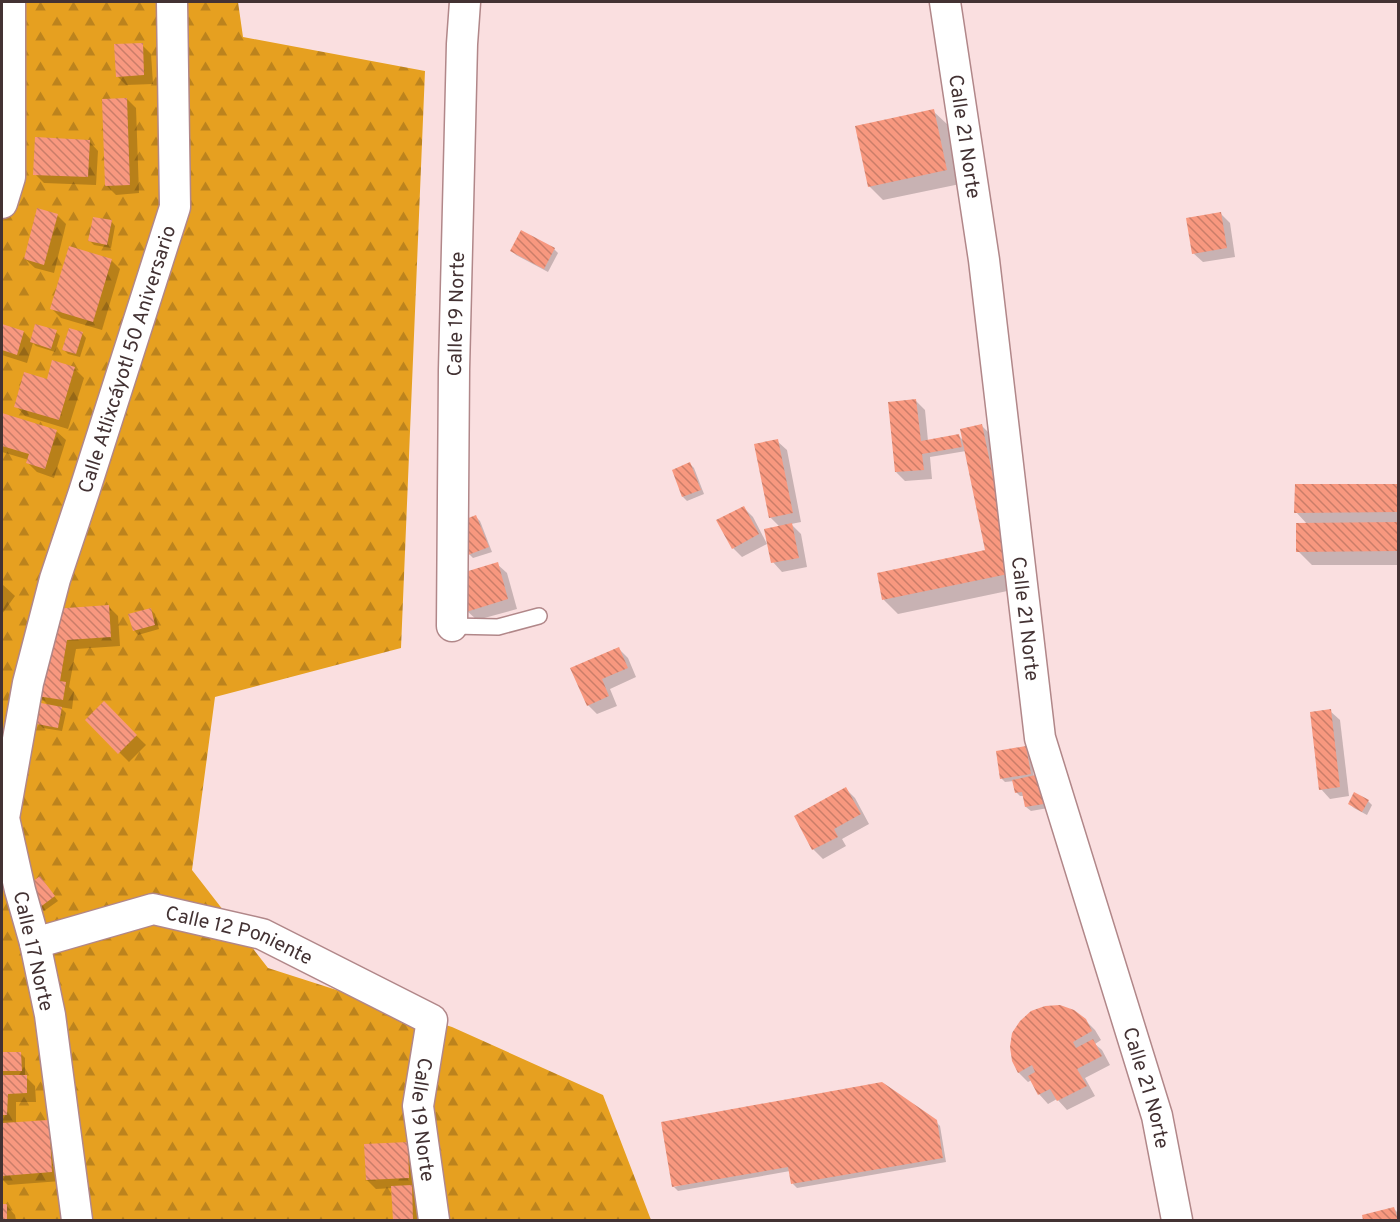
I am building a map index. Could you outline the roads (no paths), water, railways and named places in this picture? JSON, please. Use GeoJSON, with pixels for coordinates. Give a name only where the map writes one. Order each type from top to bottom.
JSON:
{"type":"FeatureCollection","features":[{"type":"Feature","properties":{"kind":"street"},"geometry":{"type":"LineString","coordinates":[[2,203],[10,177],[10,2]]}},
{"type":"Feature","properties":{"kind":"street","name":"Calle Atlixcáyotl 50 Aniversario"},"geometry":{"type":"LineString","coordinates":[[15,683],[55,579],[175,207],[172,2]]}},
{"type":"Feature","properties":{"kind":"street","name":"Calle 19 Norte"},"geometry":{"type":"LineString","coordinates":[[452,626],[455,347],[465,2]]}},
{"type":"Feature","properties":{"kind":"street","name":"Calle 21 Norte"},"geometry":{"type":"LineString","coordinates":[[945,2],[984,260],[1040,738],[1157,1116],[1177,1221]]}},
{"type":"Feature","properties":{"kind":"street","name":"Calle 17 Norte"},"geometry":{"type":"LineString","coordinates":[[15,683],[4,818],[20,890],[36,943],[50,1016],[77,1221]]}},
{"type":"Feature","properties":{"kind":"street","name":"Calle 12 Poniente"},"geometry":{"type":"LineString","coordinates":[[36,943],[153,909],[262,934],[432,1020]]}},
{"type":"Feature","properties":{"kind":"street","name":"Calle 19 Norte"},"geometry":{"type":"LineString","coordinates":[[432,1020],[418,1106],[434,1221]]}},
{"type":"Feature","properties":{"kind":"lane"},"geometry":{"type":"LineString","coordinates":[[452,626],[498,627],[539,616]]}}]}
